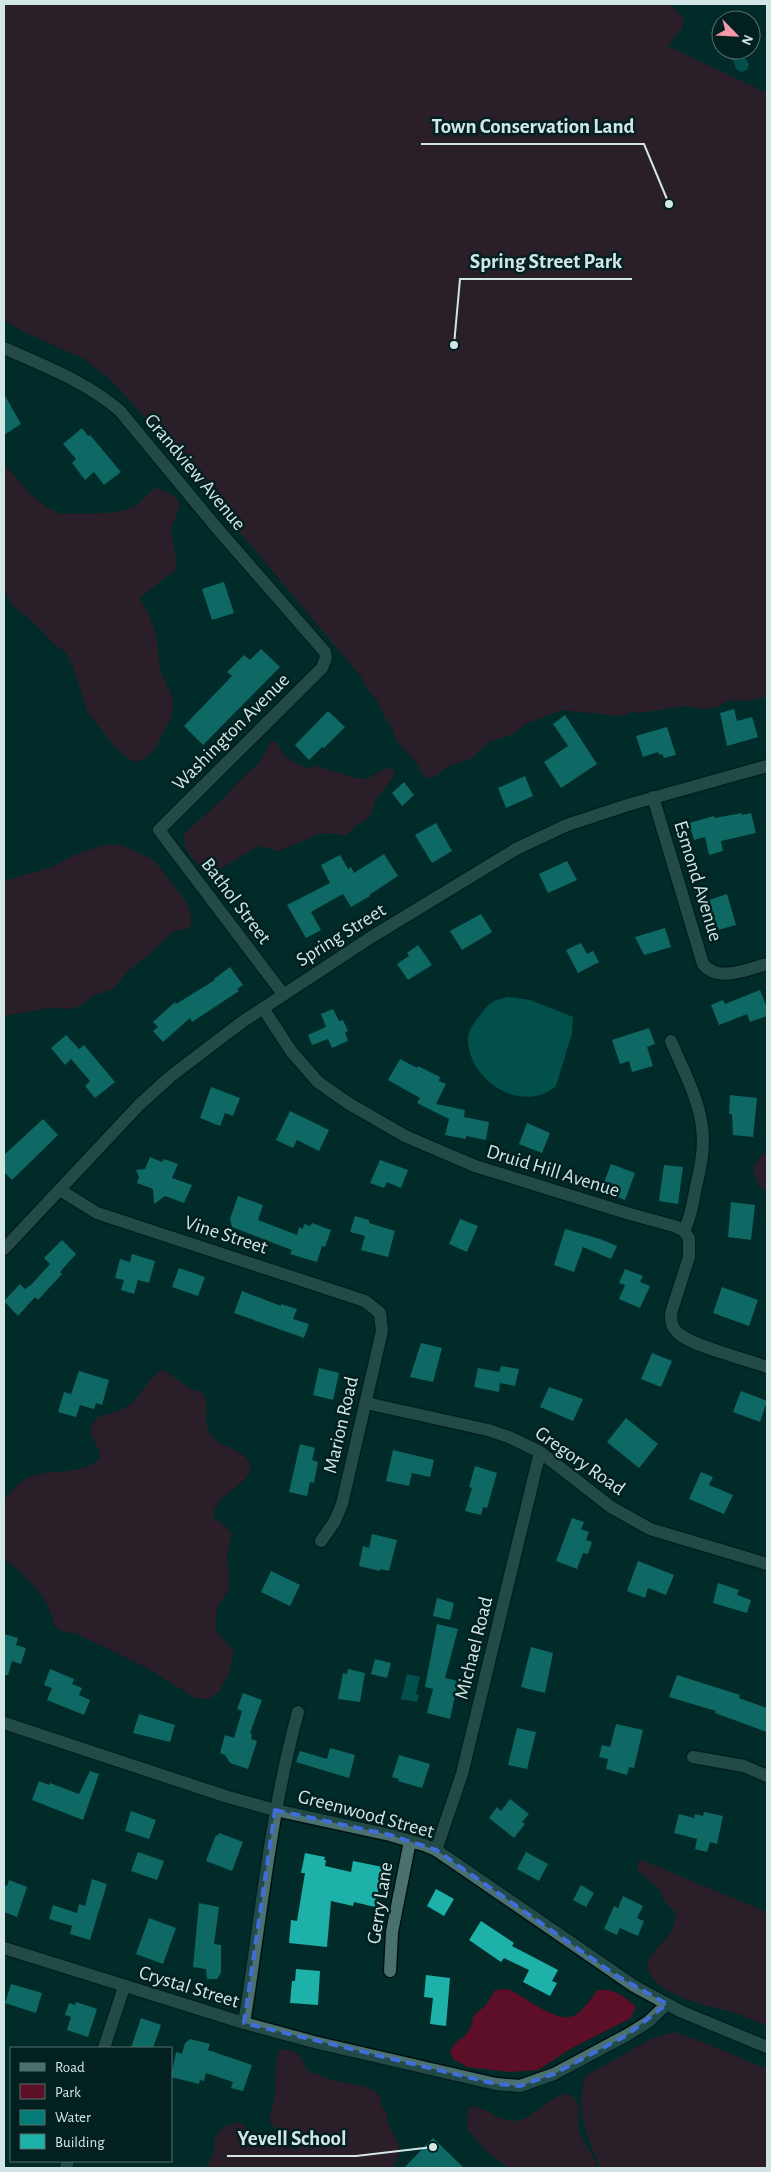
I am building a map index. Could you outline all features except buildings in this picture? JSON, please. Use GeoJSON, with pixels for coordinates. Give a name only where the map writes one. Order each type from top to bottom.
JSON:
{"type":"FeatureCollection","features":[{"type":"Feature","properties":{"kind":"street","name":"Grandview Avenue"},"geometry":{"type":"LineString","coordinates":[[4,348],[79,383],[101,396],[120,411],[216,527],[322,648],[326,658]]}},
{"type":"Feature","properties":{"kind":"street","name":"Washington Avenue"},"geometry":{"type":"LineString","coordinates":[[159,830],[322,668],[326,658]]}},
{"type":"Feature","properties":{"kind":"street","name":"Spring Street"},"geometry":{"type":"LineString","coordinates":[[4,1248],[156,1088],[213,1042],[282,994],[516,849],[566,824],[767,766]]}},
{"type":"Feature","properties":{"kind":"street","name":"Esmond Avenue"},"geometry":{"type":"LineString","coordinates":[[653,798],[704,964],[712,972],[728,974],[767,964]]}},
{"type":"Feature","properties":{"kind":"street","name":"Bathol Street"},"geometry":{"type":"LineString","coordinates":[[159,830],[282,994]]}},
{"type":"Feature","properties":{"kind":"street","name":"Druid Hill Avenue"},"geometry":{"type":"LineString","coordinates":[[263,1008],[291,1051],[318,1082],[356,1108],[405,1136],[475,1166],[674,1226],[684,1231]]}},
{"type":"Feature","properties":{"kind":"street"},"geometry":{"type":"LineString","coordinates":[[671,1041],[693,1094],[703,1129],[699,1173],[691,1217],[684,1231],[689,1238],[690,1249],[671,1314],[674,1328],[685,1338],[767,1367]]}},
{"type":"Feature","properties":{"kind":"street","name":"Vine Street"},"geometry":{"type":"LineString","coordinates":[[60,1190],[97,1213],[365,1301],[380,1313]]}},
{"type":"Feature","properties":{"kind":"street","name":"Marion Road"},"geometry":{"type":"LineString","coordinates":[[321,1541],[340,1510],[382,1332],[380,1313]]}},
{"type":"Feature","properties":{"kind":"street","name":"Gregory Road"},"geometry":{"type":"LineString","coordinates":[[366,1403],[488,1430],[521,1442],[540,1452],[611,1507],[643,1526],[666,1535],[767,1564]]}},
{"type":"Feature","properties":{"kind":"street","name":"Michael Road"},"geometry":{"type":"LineString","coordinates":[[436,1850],[462,1774],[540,1452]]}},
{"type":"Feature","properties":{"kind":"street"},"geometry":{"type":"LineString","coordinates":[[275,1810],[298,1712]]}},
{"type":"Feature","properties":{"kind":"street","name":"Greenwood Street"},"geometry":{"type":"LineString","coordinates":[[4,1723],[186,1785],[275,1810],[410,1841],[436,1850],[609,1970],[667,2004],[721,2029],[767,2047]]}},
{"type":"Feature","properties":{"kind":"street"},"geometry":{"type":"LineString","coordinates":[[693,1757],[744,1766],[767,1776]]}},
{"type":"Feature","properties":{"kind":"street","name":"Crystal Street"},"geometry":{"type":"LineString","coordinates":[[4,1948],[244,2023],[275,1810]]}},
{"type":"Feature","properties":{"kind":"street","name":"Gerry Lane"},"geometry":{"type":"LineString","coordinates":[[390,1971],[392,1932],[410,1841]]}},
{"type":"Feature","properties":{"kind":"street"},"geometry":{"type":"LineString","coordinates":[[104,2047],[124,1987]]}},
{"type":"Feature","properties":{"kind":"street"},"geometry":{"type":"LineString","coordinates":[[244,2023],[314,2042],[496,2084],[520,2086],[554,2074],[627,2035],[653,2018],[667,2004]]}},
{"type":"Feature","properties":{"kind":"highlighted area"},"geometry":{"type":"Polygon","coordinates":[[[275,1810],[390,1835],[436,1850],[617,1976],[667,2004],[627,2035],[554,2074],[520,2086],[496,2084],[244,2023],[275,1810]]]}},
{"type":"Feature","properties":{"kind":"green space"},"geometry":{"type":"Polygon","coordinates":[[[4,4],[671,4],[684,20],[682,28],[668,46],[767,93],[767,697],[747,701],[729,700],[717,707],[705,709],[683,706],[641,713],[632,712],[620,716],[561,710],[526,724],[513,734],[489,742],[472,758],[451,765],[431,779],[424,776],[415,761],[397,742],[376,698],[367,689],[362,678],[125,395],[110,379],[84,359],[24,332],[4,320],[4,4]]]}},
{"type":"Feature","properties":{"kind":"green space"},"geometry":{"type":"Polygon","coordinates":[[[4,464],[31,495],[45,506],[61,514],[108,513],[126,510],[138,504],[152,490],[157,488],[173,495],[180,504],[171,530],[177,565],[175,571],[140,598],[150,617],[157,639],[160,670],[173,699],[171,717],[155,749],[146,758],[136,762],[130,760],[115,747],[88,713],[73,667],[65,651],[56,646],[33,622],[12,605],[4,589],[4,464]]]}},
{"type":"Feature","properties":{"kind":"green space"},"geometry":{"type":"Polygon","coordinates":[[[271,741],[277,742],[283,754],[290,760],[306,768],[315,766],[360,779],[369,778],[384,769],[390,768],[395,771],[392,779],[376,799],[370,817],[353,828],[347,835],[322,833],[279,851],[257,847],[220,869],[209,869],[202,866],[193,859],[187,850],[184,841],[185,833],[260,762],[271,741]]]}},
{"type":"Feature","properties":{"kind":"green space"},"geometry":{"type":"Polygon","coordinates":[[[103,845],[121,845],[154,860],[187,903],[191,915],[191,925],[187,929],[175,931],[167,937],[149,955],[130,969],[114,988],[92,997],[83,1004],[72,1009],[49,1008],[4,1016],[4,881],[49,868],[70,857],[103,845]]]}},
{"type":"Feature","properties":{"kind":"green space"},"geometry":{"type":"Polygon","coordinates":[[[767,1153],[767,1192],[757,1182],[753,1167],[762,1154],[767,1153]]]}},
{"type":"Feature","properties":{"kind":"green space"},"geometry":{"type":"Polygon","coordinates":[[[163,1370],[188,1387],[203,1393],[206,1403],[206,1423],[209,1432],[219,1442],[242,1454],[251,1466],[240,1484],[219,1502],[214,1513],[214,1519],[222,1523],[232,1533],[227,1553],[229,1589],[218,1606],[215,1621],[216,1630],[234,1652],[228,1674],[219,1692],[209,1699],[195,1698],[149,1669],[74,1633],[64,1632],[55,1627],[51,1613],[42,1595],[17,1569],[4,1559],[4,1500],[18,1484],[33,1476],[81,1468],[91,1465],[100,1459],[99,1450],[91,1435],[94,1422],[98,1417],[131,1404],[151,1379],[163,1370]]]}},
{"type":"Feature","properties":{"kind":"green space"},"geometry":{"type":"Polygon","coordinates":[[[639,1859],[767,1912],[767,2026],[736,2013],[680,1997],[657,1983],[650,1973],[647,1962],[673,1928],[676,1913],[664,1900],[659,1889],[637,1870],[639,1859]]]}},
{"type":"Feature","properties":{"kind":"green space"},"geometry":{"type":"Polygon","coordinates":[[[508,1989],[542,2009],[561,2017],[570,2017],[577,2014],[598,1990],[609,1990],[619,1994],[636,2007],[631,2018],[572,2048],[538,2070],[509,2072],[467,2067],[453,2059],[450,2051],[470,2029],[473,2016],[486,2005],[495,1990],[508,1989]]]}},
{"type":"Feature","properties":{"kind":"green space"},"geometry":{"type":"Polygon","coordinates":[[[675,2032],[767,2069],[767,2168],[600,2168],[587,2134],[582,2112],[582,2089],[585,2076],[651,2039],[675,2032]]]}},
{"type":"Feature","properties":{"kind":"green space"},"geometry":{"type":"Polygon","coordinates":[[[280,2049],[296,2053],[308,2071],[332,2080],[364,2086],[376,2092],[381,2098],[381,2104],[387,2114],[387,2120],[399,2146],[399,2154],[393,2168],[207,2168],[214,2151],[214,2142],[217,2134],[224,2127],[238,2122],[255,2133],[272,2138],[291,2148],[297,2149],[302,2145],[300,2136],[274,2127],[269,2120],[275,2098],[276,2060],[280,2049]]]}},
{"type":"Feature","properties":{"kind":"green space"},"geometry":{"type":"Polygon","coordinates":[[[567,2094],[576,2100],[579,2110],[579,2132],[598,2168],[509,2168],[485,2150],[468,2130],[469,2108],[472,2106],[512,2121],[526,2118],[553,2099],[567,2094]]]}},
{"type":"Feature","properties":{"kind":"water"},"geometry":{"type":"Polygon","coordinates":[[[732,60],[746,60],[749,64],[747,70],[741,72],[736,69],[732,60]]]}},
{"type":"Feature","properties":{"kind":"water"},"geometry":{"type":"Polygon","coordinates":[[[508,997],[530,1000],[573,1017],[572,1033],[556,1086],[543,1094],[528,1097],[514,1095],[500,1089],[487,1080],[477,1068],[470,1054],[468,1036],[474,1023],[488,1005],[508,997]]]}},
{"type":"Feature","properties":{"kind":"water"},"geometry":{"type":"Polygon","coordinates":[[[407,1674],[420,1677],[416,1694],[419,1695],[417,1702],[401,1699],[407,1674]]]}},
{"type":"Feature","properties":{"kind":"place","name":"Town Conservation Land"},"geometry":{"type":"Point","coordinates":[669,204]}},
{"type":"Feature","properties":{"kind":"place","name":"Spring Street Park"},"geometry":{"type":"Point","coordinates":[454,345]}},
{"type":"Feature","properties":{"kind":"place","name":"Yevell School"},"geometry":{"type":"Point","coordinates":[433,2147]}}]}
